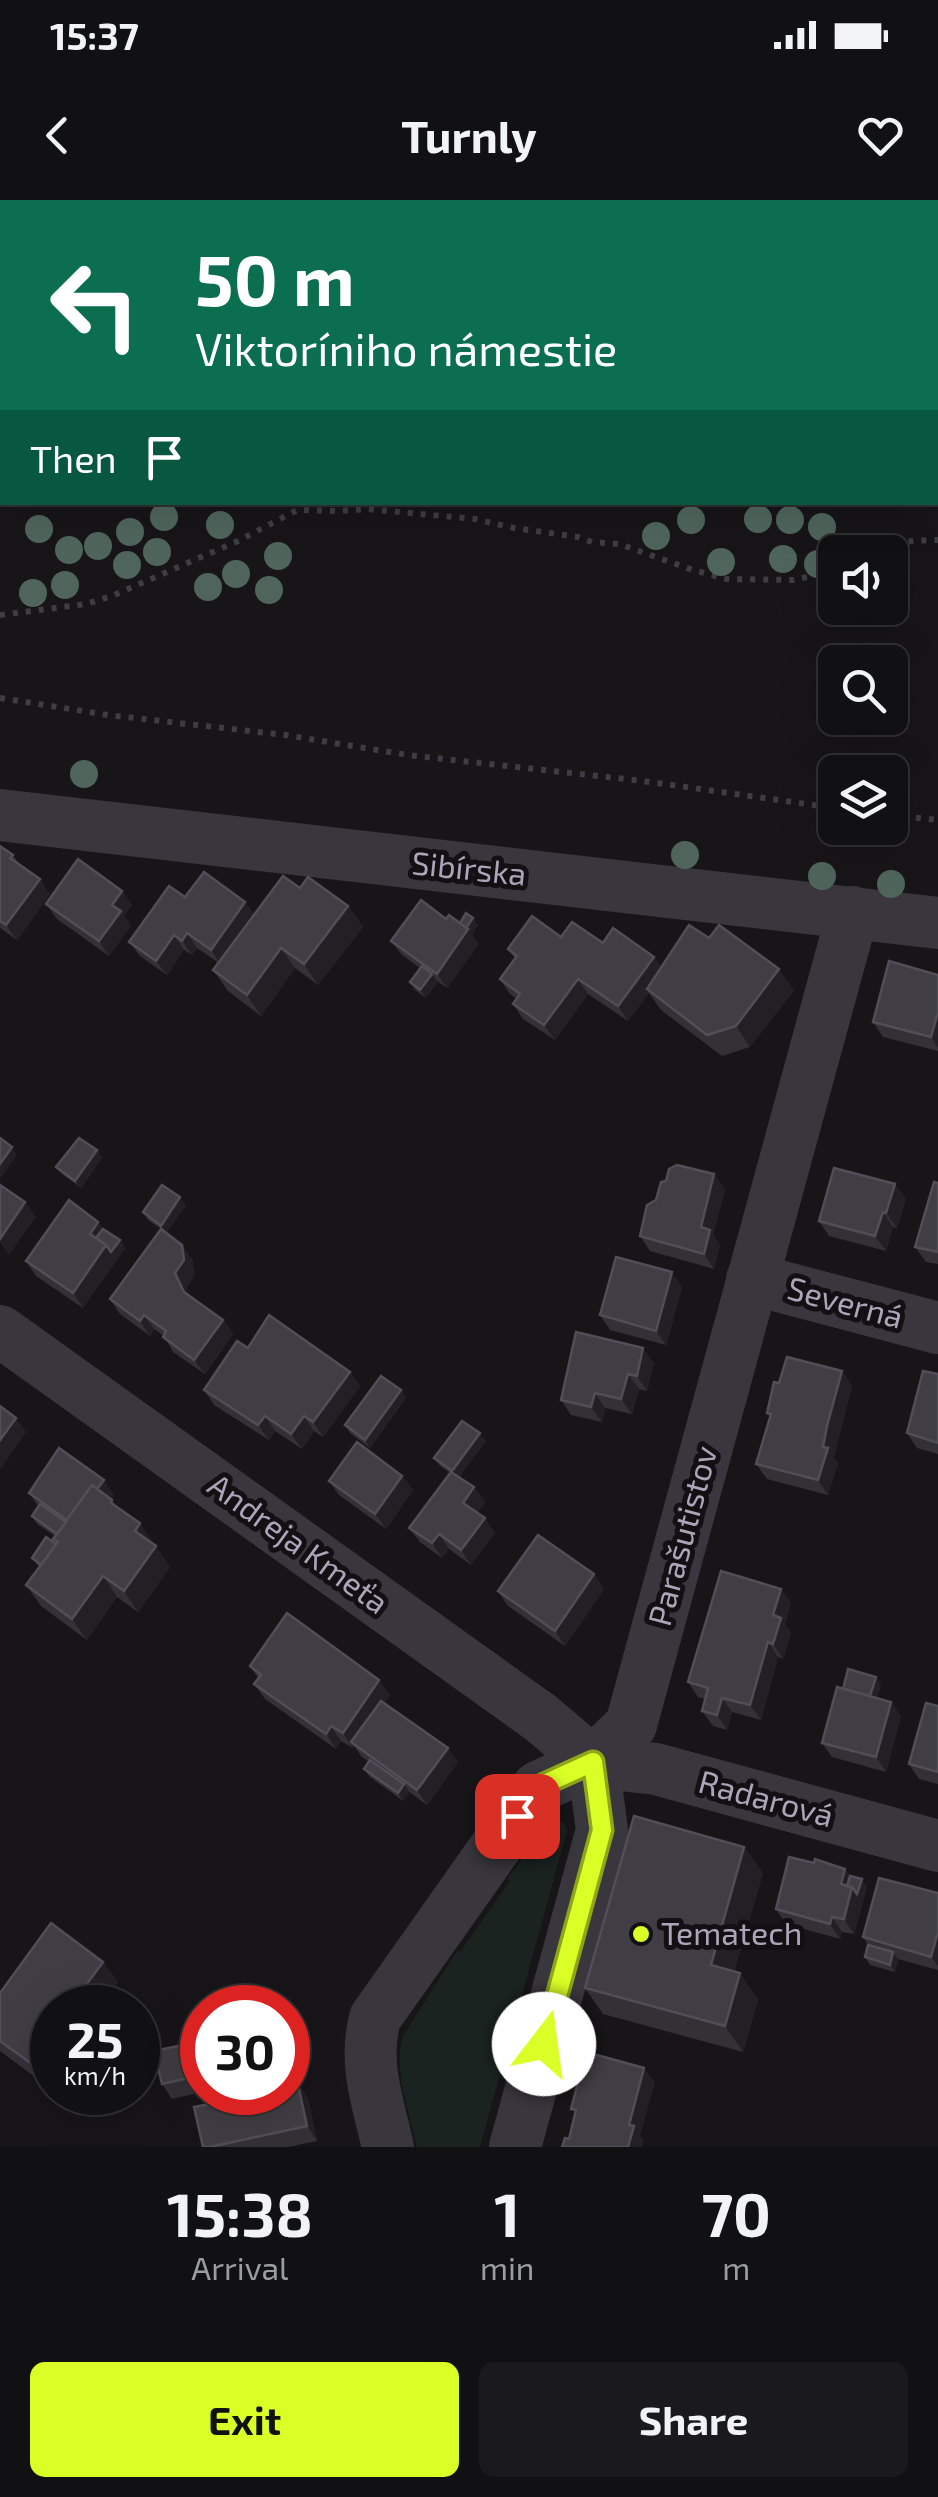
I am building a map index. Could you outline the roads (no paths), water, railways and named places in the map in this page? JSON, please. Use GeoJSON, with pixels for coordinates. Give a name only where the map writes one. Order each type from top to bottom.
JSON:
{"type":"FeatureCollection","features":[{"type":"Feature","properties":{"kind":"street","name":"Sibírska"},"geometry":{"type":"LineString","coordinates":[[0,816],[938,923]]}},
{"type":"Feature","properties":{"kind":"street","name":"Parašutistov"},"geometry":{"type":"LineString","coordinates":[[593,1762],[631,1725],[853,912]]}},
{"type":"Feature","properties":{"kind":"street","name":"Severná"},"geometry":{"type":"LineString","coordinates":[[752,1279],[938,1328]]}},
{"type":"Feature","properties":{"kind":"street","name":"Andreja Kmeťa"},"geometry":{"type":"LineString","coordinates":[[0,1331],[541,1718],[593,1762]]}},
{"type":"Feature","properties":{"kind":"street","name":"Radarová"},"geometry":{"type":"LineString","coordinates":[[593,1762],[656,1769],[938,1846]]}},
{"type":"Feature","properties":{"kind":"street"},"geometry":{"type":"LineString","coordinates":[[388,2147],[369,2060],[376,2018],[532,1794],[538,1787],[593,1762],[602,1830],[515,2147]]}},
{"type":"Feature","properties":{"kind":"place","name":"Tematech"},"geometry":{"type":"Point","coordinates":[641,1934]}}]}
